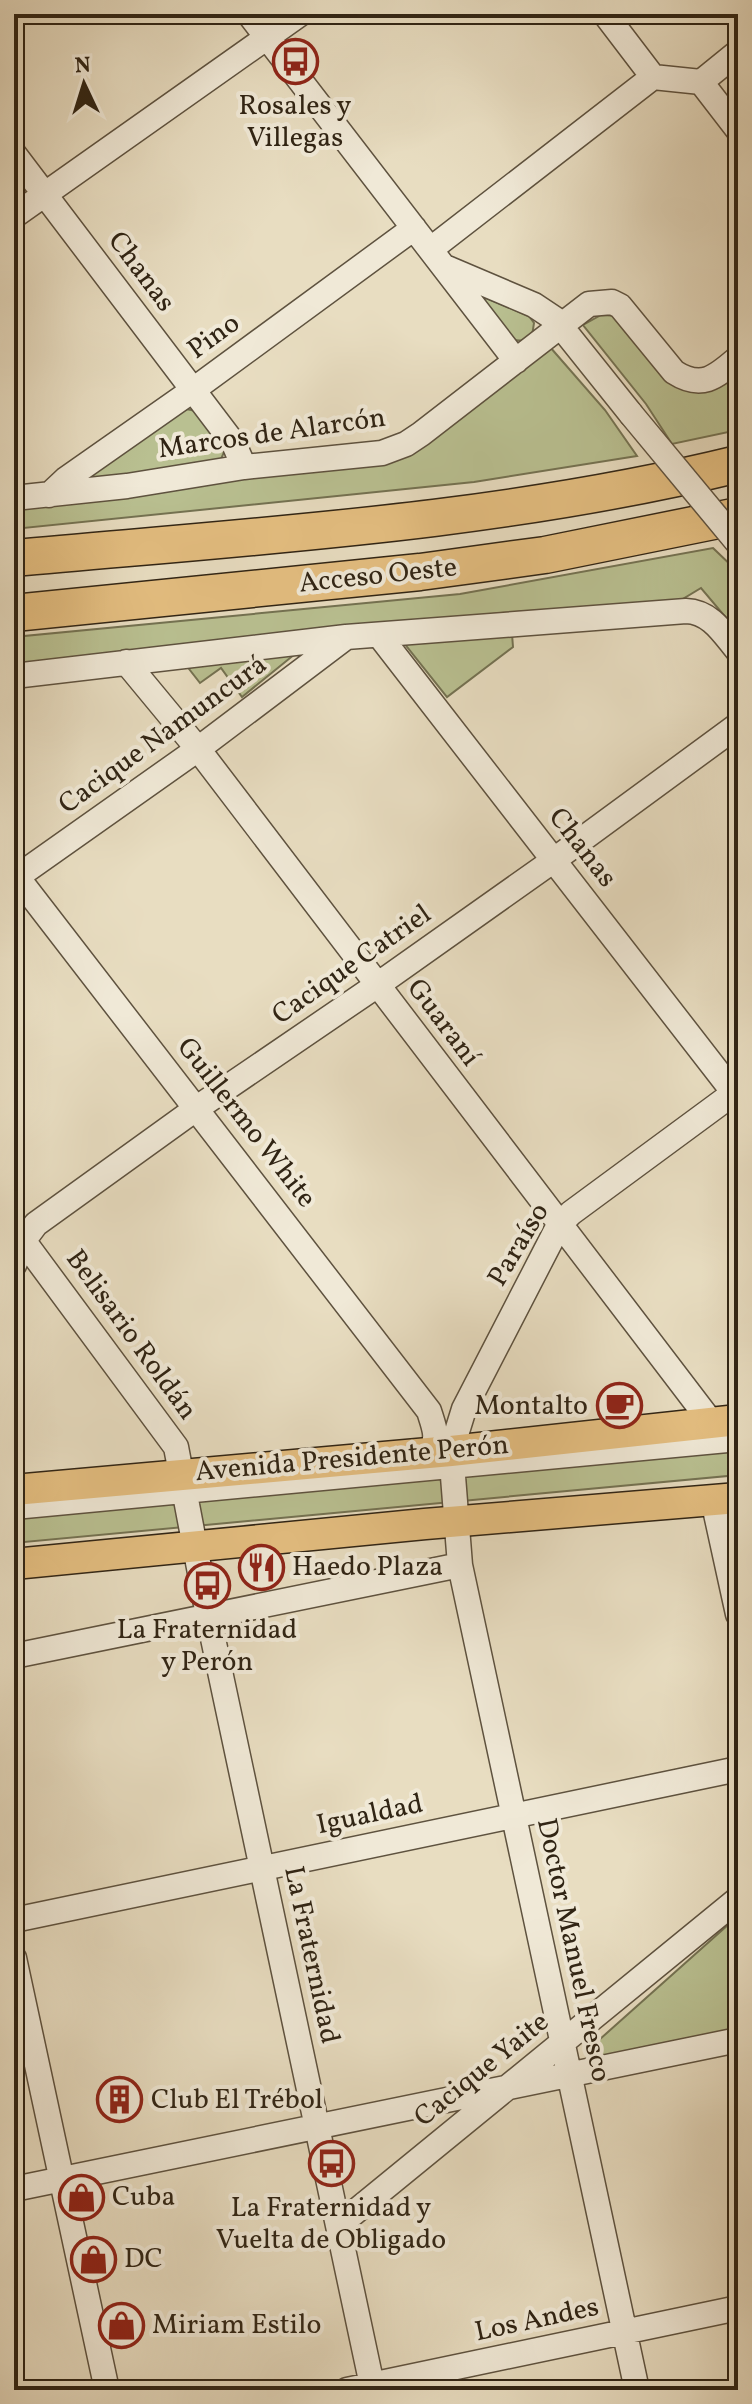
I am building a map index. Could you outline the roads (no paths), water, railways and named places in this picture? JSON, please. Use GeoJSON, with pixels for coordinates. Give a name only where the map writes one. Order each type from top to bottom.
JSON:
{"type":"FeatureCollection","features":[{"type":"Feature","properties":{"kind":"highway","name":"Acceso Oeste"},"geometry":{"type":"LineString","coordinates":[[14,558],[445,517],[542,503],[738,464]]}},
{"type":"Feature","properties":{"kind":"highway","name":"Acceso Oeste"},"geometry":{"type":"LineString","coordinates":[[14,613],[436,570],[545,555],[738,516]]}},
{"type":"Feature","properties":{"kind":"main road","name":"Avenida Presidente Perón"},"geometry":{"type":"LineString","coordinates":[[14,1490],[184,1483],[444,1457],[724,1421]]}},
{"type":"Feature","properties":{"kind":"main road"},"geometry":{"type":"LineString","coordinates":[[14,1564],[194,1539],[730,1495]]}},
{"type":"Feature","properties":{"kind":"street"},"geometry":{"type":"LineString","coordinates":[[249,14],[516,361]]}},
{"type":"Feature","properties":{"kind":"street"},"geometry":{"type":"LineString","coordinates":[[14,216],[300,14]]}},
{"type":"Feature","properties":{"kind":"street"},"geometry":{"type":"LineString","coordinates":[[605,14],[653,77]]}},
{"type":"Feature","properties":{"kind":"street"},"geometry":{"type":"LineString","coordinates":[[438,258],[653,77],[701,82],[738,52]]}},
{"type":"Feature","properties":{"kind":"street"},"geometry":{"type":"LineString","coordinates":[[701,82],[738,130]]}},
{"type":"Feature","properties":{"kind":"street","name":"Chanas"},"geometry":{"type":"LineString","coordinates":[[14,154],[234,444],[244,467]]}},
{"type":"Feature","properties":{"kind":"street","name":"Pino"},"geometry":{"type":"LineString","coordinates":[[49,495],[66,479],[414,228]]}},
{"type":"Feature","properties":{"kind":"street"},"geometry":{"type":"LineString","coordinates":[[438,258],[534,305],[561,325],[738,543]]}},
{"type":"Feature","properties":{"kind":"street","name":"Marcos de Alarcón"},"geometry":{"type":"LineString","coordinates":[[14,498],[127,486],[244,467],[394,449],[421,434],[589,304],[612,302],[626,312],[674,372],[686,379],[697,381],[718,375],[738,358]]}},
{"type":"Feature","properties":{"kind":"street"},"geometry":{"type":"LineString","coordinates":[[14,676],[346,637],[686,611],[704,614],[738,651]]}},
{"type":"Feature","properties":{"kind":"street","name":"Chanas"},"geometry":{"type":"LineString","coordinates":[[379,635],[737,1094]]}},
{"type":"Feature","properties":{"kind":"street","name":"Cacique Namuncurá"},"geometry":{"type":"LineString","coordinates":[[15,876],[198,749],[346,637]]}},
{"type":"Feature","properties":{"kind":"street","name":"Guaraní"},"geometry":{"type":"LineString","coordinates":[[126,662],[198,749],[559,1225],[724,1421]]}},
{"type":"Feature","properties":{"kind":"street","name":"Cacique Catriel"},"geometry":{"type":"LineString","coordinates":[[14,1265],[19,1234],[554,860],[738,725]]}},
{"type":"Feature","properties":{"kind":"street","name":"Guillermo White"},"geometry":{"type":"LineString","coordinates":[[15,876],[429,1411]]}},
{"type":"Feature","properties":{"kind":"street","name":"Paraíso"},"geometry":{"type":"LineString","coordinates":[[444,1457],[464,1409],[559,1225],[571,1213],[737,1094]]}},
{"type":"Feature","properties":{"kind":"street","name":"Belisario Roldán"},"geometry":{"type":"LineString","coordinates":[[19,1234],[176,1447],[194,1539]]}},
{"type":"Feature","properties":{"kind":"street"},"geometry":{"type":"LineString","coordinates":[[429,1411],[448,1415],[464,1409]]}},
{"type":"Feature","properties":{"kind":"street"},"geometry":{"type":"LineString","coordinates":[[429,1411],[436,1442],[444,1457],[738,1439]]}},
{"type":"Feature","properties":{"kind":"street","name":"Doctor Manuel Fresco"},"geometry":{"type":"LineString","coordinates":[[444,1457],[460,1565],[637,2390]]}},
{"type":"Feature","properties":{"kind":"street"},"geometry":{"type":"LineString","coordinates":[[14,1507],[184,1483]]}},
{"type":"Feature","properties":{"kind":"street"},"geometry":{"type":"LineString","coordinates":[[730,1495],[738,1614]]}},
{"type":"Feature","properties":{"kind":"street"},"geometry":{"type":"LineString","coordinates":[[14,1549],[194,1539]]}},
{"type":"Feature","properties":{"kind":"street","name":"La Fraternidad"},"geometry":{"type":"LineString","coordinates":[[194,1539],[372,2388]]}},
{"type":"Feature","properties":{"kind":"street"},"geometry":{"type":"LineString","coordinates":[[14,1656],[460,1565]]}},
{"type":"Feature","properties":{"kind":"street","name":"Igualdad"},"geometry":{"type":"LineString","coordinates":[[14,1920],[738,1769]]}},
{"type":"Feature","properties":{"kind":"street","name":"Cacique Yaite"},"geometry":{"type":"LineString","coordinates":[[339,2225],[738,1899]]}},
{"type":"Feature","properties":{"kind":"street"},"geometry":{"type":"LineString","coordinates":[[14,1958],[107,2390]]}},
{"type":"Feature","properties":{"kind":"street"},"geometry":{"type":"LineString","coordinates":[[14,2189],[738,2040]]}},
{"type":"Feature","properties":{"kind":"street","name":"Los Andes"},"geometry":{"type":"LineString","coordinates":[[347,2390],[372,2388],[738,2308]]}},
{"type":"Feature","properties":{"kind":"place","name":"Rosales y Villegas"},"geometry":{"type":"Point","coordinates":[295,62]}},
{"type":"Feature","properties":{"kind":"place","name":"Montalto"},"geometry":{"type":"Point","coordinates":[619,1406]}},
{"type":"Feature","properties":{"kind":"place","name":"Haedo Plaza"},"geometry":{"type":"Point","coordinates":[261,1567]}},
{"type":"Feature","properties":{"kind":"place","name":"La Fraternidad y Perón"},"geometry":{"type":"Point","coordinates":[207,1586]}},
{"type":"Feature","properties":{"kind":"place","name":"Club El Trébol"},"geometry":{"type":"Point","coordinates":[120,2100]}},
{"type":"Feature","properties":{"kind":"place","name":"La Fraternidad y Vuelta de Obligado"},"geometry":{"type":"Point","coordinates":[331,2163]}},
{"type":"Feature","properties":{"kind":"place","name":"Cuba"},"geometry":{"type":"Point","coordinates":[81,2197]}},
{"type":"Feature","properties":{"kind":"place","name":"DC"},"geometry":{"type":"Point","coordinates":[93,2259]}},
{"type":"Feature","properties":{"kind":"place","name":"Miriam Estilo"},"geometry":{"type":"Point","coordinates":[121,2325]}}]}
